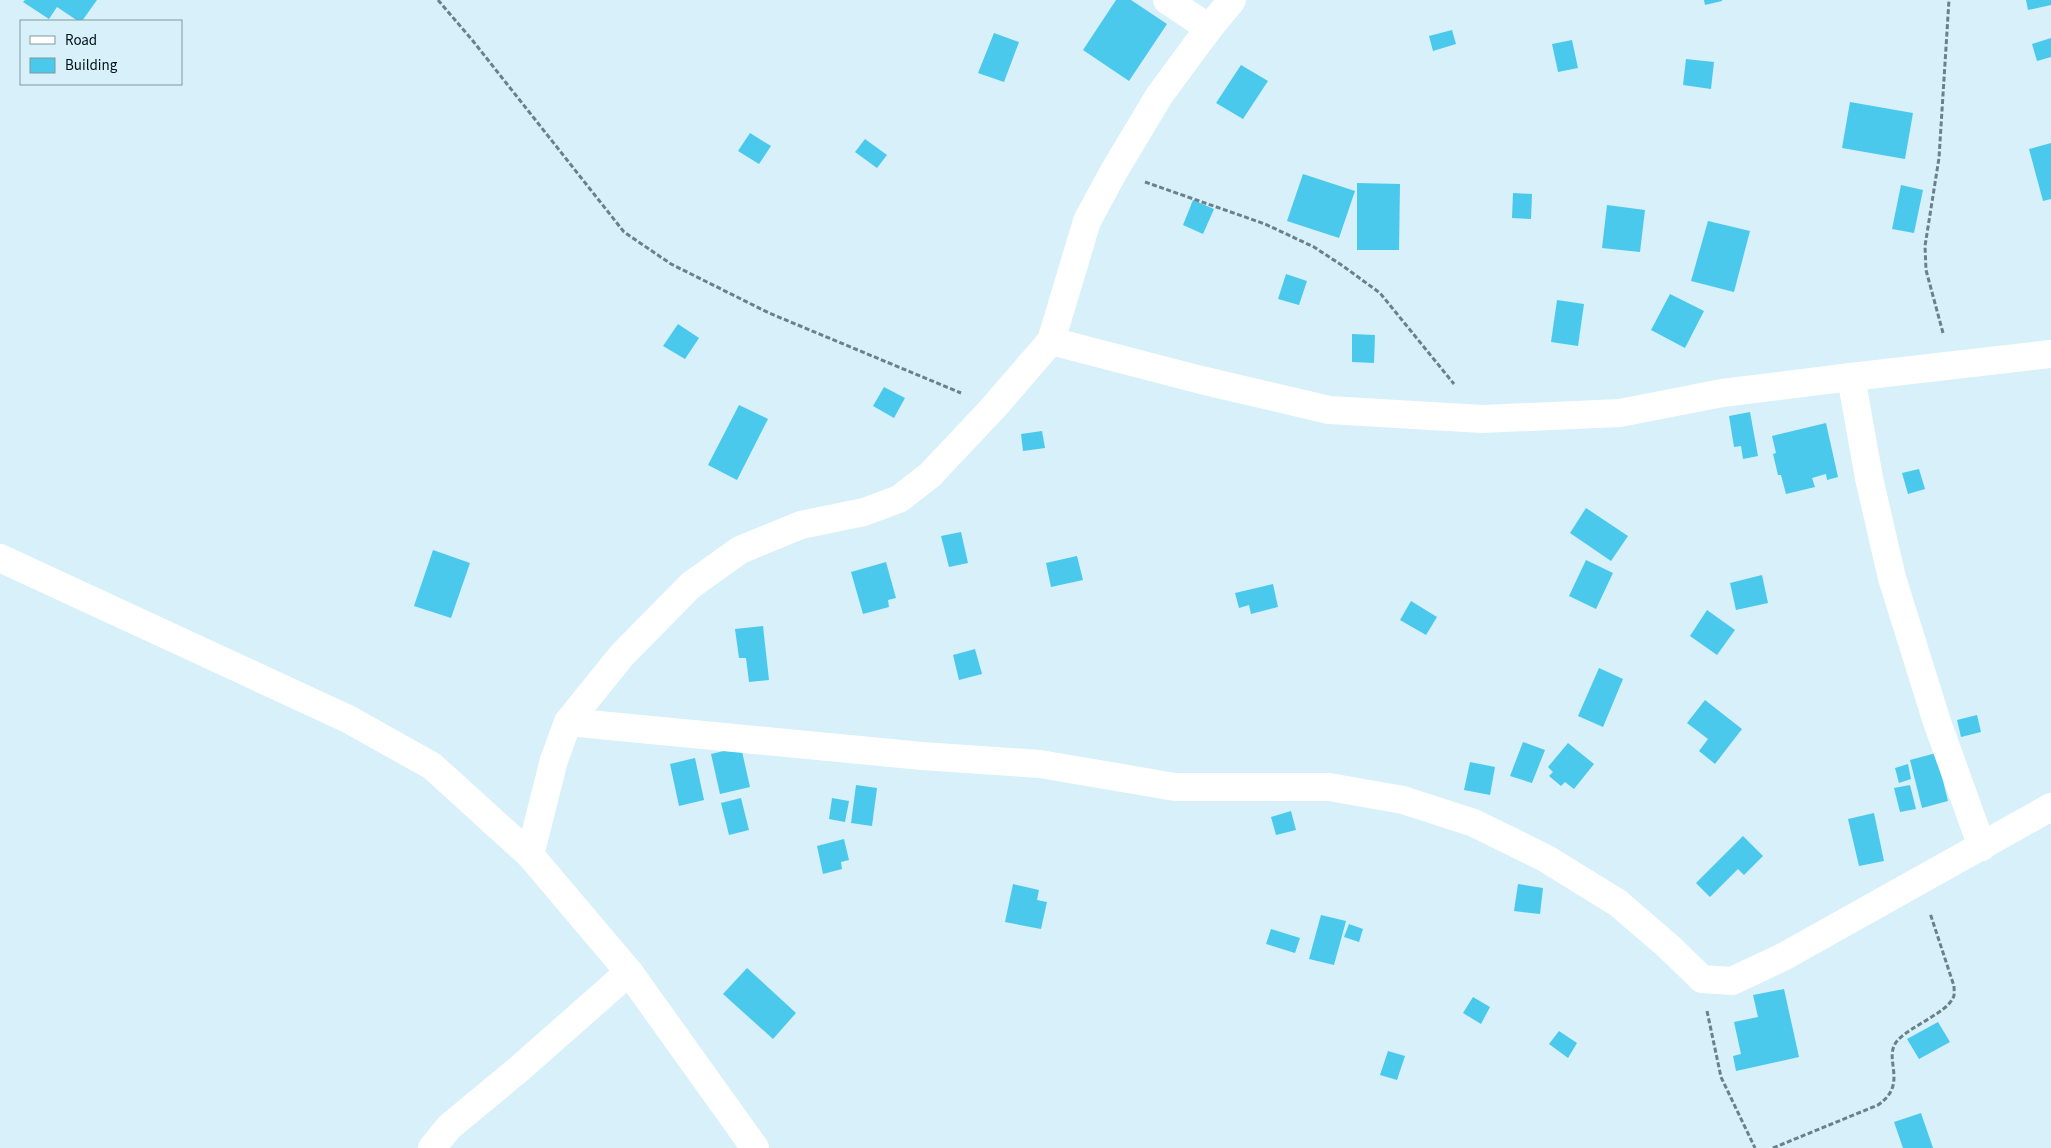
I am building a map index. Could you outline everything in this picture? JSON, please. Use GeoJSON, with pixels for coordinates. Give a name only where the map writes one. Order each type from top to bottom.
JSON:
{"type":"FeatureCollection","features":[{"type":"Feature","properties":{"kind":"street"},"geometry":{"type":"LineString","coordinates":[[1167,0],[1210,28]]}},
{"type":"Feature","properties":{"kind":"street"},"geometry":{"type":"LineString","coordinates":[[530,855],[554,760],[568,722],[622,655],[692,585],[740,550],[801,525],[864,512],[899,499],[930,475],[994,407],[1051,341],[1087,222],[1114,171],[1159,96],[1232,0]]}},
{"type":"Feature","properties":{"kind":"street"},"geometry":{"type":"LineString","coordinates":[[1051,341],[1201,380],[1329,410],[1482,419],[1620,413],[1722,393],[2051,354]]}},
{"type":"Feature","properties":{"kind":"street"},"geometry":{"type":"LineString","coordinates":[[1851,377],[1869,478],[1892,578],[1937,722],[1982,847]]}},
{"type":"Feature","properties":{"kind":"street"},"geometry":{"type":"LineString","coordinates":[[0,558],[365,728],[432,766],[530,855],[629,972],[755,1148]]}},
{"type":"Feature","properties":{"kind":"street"},"geometry":{"type":"LineString","coordinates":[[568,722],[922,756],[1040,764],[1175,787],[1329,787],[1403,800],[1474,823],[1545,858],[1618,903],[1669,947],[1702,979],[1732,981],[1783,957],[2051,807]]}},
{"type":"Feature","properties":{"kind":"street"},"geometry":{"type":"LineString","coordinates":[[432,1148],[449,1126],[519,1069],[629,972]]}},
{"type":"Feature","properties":{"kind":"path"},"geometry":{"type":"LineString","coordinates":[[438,0],[624,232],[671,264],[769,313],[994,407]]}},
{"type":"Feature","properties":{"kind":"path"},"geometry":{"type":"LineString","coordinates":[[1949,0],[1939,158],[1925,246],[1926,270],[1953,365]]}},
{"type":"Feature","properties":{"kind":"path"},"geometry":{"type":"LineString","coordinates":[[1114,171],[1265,224],[1314,247],[1343,266],[1380,294],[1482,419]]}},
{"type":"Feature","properties":{"kind":"path"},"geometry":{"type":"LineString","coordinates":[[1773,1148],[1878,1105],[1887,1099],[1894,1090],[1893,1050],[1898,1040],[1946,1006],[1954,997],[1954,986],[1920,882]]}},
{"type":"Feature","properties":{"kind":"path"},"geometry":{"type":"LineString","coordinates":[[1702,979],[1721,1077],[1755,1148]]}},
{"type":"Feature","properties":{"kind":"building"},"geometry":{"type":"Polygon","coordinates":[[[25,0],[97,0],[83,20],[76,20],[57,7],[49,19],[23,2],[25,0]]]}},
{"type":"Feature","properties":{"kind":"building"},"geometry":{"type":"Polygon","coordinates":[[[1116,0],[1131,0],[1167,24],[1129,81],[1083,50],[1116,0]]]}},
{"type":"Feature","properties":{"kind":"building"},"geometry":{"type":"Polygon","coordinates":[[[1704,0],[1722,0],[1722,1],[1705,5],[1704,0]]]}},
{"type":"Feature","properties":{"kind":"building"},"geometry":{"type":"Polygon","coordinates":[[[2026,0],[2051,0],[2051,5],[2028,10],[2026,0]]]}},
{"type":"Feature","properties":{"kind":"building"},"geometry":{"type":"Polygon","coordinates":[[[1452,30],[1456,44],[1433,51],[1429,36],[1452,30]]]}},
{"type":"Feature","properties":{"kind":"building"},"geometry":{"type":"Polygon","coordinates":[[[994,33],[1019,42],[1004,82],[978,73],[994,33]]]}},
{"type":"Feature","properties":{"kind":"building"},"geometry":{"type":"Polygon","coordinates":[[[2051,38],[2051,57],[2037,61],[2032,44],[2051,38]]]}},
{"type":"Feature","properties":{"kind":"building"},"geometry":{"type":"Polygon","coordinates":[[[1572,40],[1578,68],[1558,72],[1552,44],[1572,40]]]}},
{"type":"Feature","properties":{"kind":"building"},"geometry":{"type":"Polygon","coordinates":[[[1686,59],[1714,62],[1711,89],[1683,85],[1686,59]]]}},
{"type":"Feature","properties":{"kind":"building"},"geometry":{"type":"Polygon","coordinates":[[[1241,65],[1268,81],[1243,119],[1216,103],[1241,65]]]}},
{"type":"Feature","properties":{"kind":"building"},"geometry":{"type":"Polygon","coordinates":[[[1850,102],[1913,113],[1905,159],[1842,148],[1850,102]]]}},
{"type":"Feature","properties":{"kind":"building"},"geometry":{"type":"Polygon","coordinates":[[[750,133],[771,146],[759,164],[738,151],[750,133]]]}},
{"type":"Feature","properties":{"kind":"building"},"geometry":{"type":"Polygon","coordinates":[[[865,139],[887,155],[877,168],[855,152],[865,139]]]}},
{"type":"Feature","properties":{"kind":"building"},"geometry":{"type":"Polygon","coordinates":[[[2051,143],[2051,199],[2043,201],[2029,149],[2051,143]]]}},
{"type":"Feature","properties":{"kind":"building"},"geometry":{"type":"Polygon","coordinates":[[[1303,174],[1355,191],[1339,238],[1287,221],[1303,174]]]}},
{"type":"Feature","properties":{"kind":"building"},"geometry":{"type":"Polygon","coordinates":[[[1357,183],[1400,184],[1399,250],[1357,250],[1357,183]]]}},
{"type":"Feature","properties":{"kind":"building"},"geometry":{"type":"Polygon","coordinates":[[[1901,185],[1923,190],[1914,233],[1892,229],[1901,185]]]}},
{"type":"Feature","properties":{"kind":"building"},"geometry":{"type":"Polygon","coordinates":[[[1513,193],[1532,194],[1531,219],[1512,218],[1513,193]]]}},
{"type":"Feature","properties":{"kind":"building"},"geometry":{"type":"Polygon","coordinates":[[[1193,200],[1214,209],[1203,234],[1183,225],[1193,200]]]}},
{"type":"Feature","properties":{"kind":"building"},"geometry":{"type":"Polygon","coordinates":[[[1607,205],[1645,210],[1640,252],[1602,248],[1607,205]]]}},
{"type":"Feature","properties":{"kind":"building"},"geometry":{"type":"Polygon","coordinates":[[[1708,221],[1750,231],[1734,292],[1691,281],[1708,221]]]}},
{"type":"Feature","properties":{"kind":"building"},"geometry":{"type":"Polygon","coordinates":[[[1286,274],[1307,281],[1299,305],[1278,299],[1286,274]]]}},
{"type":"Feature","properties":{"kind":"building"},"geometry":{"type":"Polygon","coordinates":[[[1670,294],[1704,311],[1685,348],[1651,330],[1670,294]]]}},
{"type":"Feature","properties":{"kind":"building"},"geometry":{"type":"Polygon","coordinates":[[[1557,300],[1584,304],[1578,346],[1551,342],[1557,300]]]}},
{"type":"Feature","properties":{"kind":"building"},"geometry":{"type":"Polygon","coordinates":[[[678,324],[699,338],[685,359],[663,346],[678,324]]]}},
{"type":"Feature","properties":{"kind":"building"},"geometry":{"type":"Polygon","coordinates":[[[1352,334],[1375,335],[1374,363],[1352,362],[1352,334]]]}},
{"type":"Feature","properties":{"kind":"building"},"geometry":{"type":"Polygon","coordinates":[[[884,387],[905,398],[894,418],[873,406],[884,387]]]}},
{"type":"Feature","properties":{"kind":"building"},"geometry":{"type":"Polygon","coordinates":[[[739,405],[768,419],[737,480],[708,465],[739,405]]]}},
{"type":"Feature","properties":{"kind":"building"},"geometry":{"type":"Polygon","coordinates":[[[1750,412],[1758,456],[1743,459],[1741,446],[1734,447],[1729,416],[1750,412]]]}},
{"type":"Feature","properties":{"kind":"building"},"geometry":{"type":"Polygon","coordinates":[[[1826,423],[1838,477],[1827,480],[1826,474],[1812,478],[1815,487],[1786,494],[1781,475],[1778,475],[1773,454],[1776,453],[1772,436],[1826,423]]]}},
{"type":"Feature","properties":{"kind":"building"},"geometry":{"type":"Polygon","coordinates":[[[1042,431],[1045,448],[1023,451],[1021,434],[1042,431]]]}},
{"type":"Feature","properties":{"kind":"building"},"geometry":{"type":"Polygon","coordinates":[[[1919,469],[1925,489],[1908,494],[1902,473],[1919,469]]]}},
{"type":"Feature","properties":{"kind":"building"},"geometry":{"type":"Polygon","coordinates":[[[1586,508],[1628,536],[1611,561],[1570,533],[1586,508]]]}},
{"type":"Feature","properties":{"kind":"building"},"geometry":{"type":"Polygon","coordinates":[[[961,532],[968,563],[949,567],[941,536],[961,532]]]}},
{"type":"Feature","properties":{"kind":"building"},"geometry":{"type":"Polygon","coordinates":[[[433,550],[470,563],[451,618],[414,606],[433,550]]]}},
{"type":"Feature","properties":{"kind":"building"},"geometry":{"type":"Polygon","coordinates":[[[1077,556],[1083,580],[1051,587],[1046,563],[1077,556]]]}},
{"type":"Feature","properties":{"kind":"building"},"geometry":{"type":"Polygon","coordinates":[[[1586,560],[1613,573],[1596,609],[1569,596],[1586,560]]]}},
{"type":"Feature","properties":{"kind":"building"},"geometry":{"type":"Polygon","coordinates":[[[886,562],[896,598],[888,600],[889,607],[863,614],[851,572],[886,562]]]}},
{"type":"Feature","properties":{"kind":"building"},"geometry":{"type":"Polygon","coordinates":[[[1762,575],[1768,603],[1736,610],[1730,583],[1762,575]]]}},
{"type":"Feature","properties":{"kind":"building"},"geometry":{"type":"Polygon","coordinates":[[[1273,584],[1278,607],[1251,614],[1249,605],[1239,608],[1235,593],[1273,584]]]}},
{"type":"Feature","properties":{"kind":"building"},"geometry":{"type":"Polygon","coordinates":[[[1411,601],[1437,617],[1426,635],[1400,620],[1411,601]]]}},
{"type":"Feature","properties":{"kind":"building"},"geometry":{"type":"Polygon","coordinates":[[[1707,610],[1735,630],[1717,655],[1690,636],[1707,610]]]}},
{"type":"Feature","properties":{"kind":"building"},"geometry":{"type":"Polygon","coordinates":[[[763,626],[769,680],[749,682],[746,658],[739,658],[735,629],[763,626]]]}},
{"type":"Feature","properties":{"kind":"building"},"geometry":{"type":"Polygon","coordinates":[[[975,649],[982,674],[959,680],[953,655],[975,649]]]}},
{"type":"Feature","properties":{"kind":"building"},"geometry":{"type":"Polygon","coordinates":[[[1599,668],[1623,679],[1603,727],[1578,716],[1599,668]]]}},
{"type":"Feature","properties":{"kind":"building"},"geometry":{"type":"Polygon","coordinates":[[[1705,700],[1742,729],[1715,764],[1699,751],[1708,739],[1687,723],[1705,700]]]}},
{"type":"Feature","properties":{"kind":"building"},"geometry":{"type":"Polygon","coordinates":[[[1977,715],[1981,732],[1961,737],[1957,720],[1977,715]]]}},
{"type":"Feature","properties":{"kind":"building"},"geometry":{"type":"Polygon","coordinates":[[[1523,742],[1545,750],[1532,783],[1510,776],[1523,742]]]}},
{"type":"Feature","properties":{"kind":"building"},"geometry":{"type":"Polygon","coordinates":[[[1568,743],[1594,764],[1574,789],[1565,782],[1561,786],[1549,776],[1553,772],[1548,767],[1568,743]]]}},
{"type":"Feature","properties":{"kind":"building"},"geometry":{"type":"Polygon","coordinates":[[[741,747],[750,787],[720,794],[711,754],[741,747]]]}},
{"type":"Feature","properties":{"kind":"building"},"geometry":{"type":"Polygon","coordinates":[[[1936,753],[1948,801],[1922,808],[1910,760],[1936,753]]]}},
{"type":"Feature","properties":{"kind":"building"},"geometry":{"type":"Polygon","coordinates":[[[695,758],[704,800],[679,806],[670,764],[695,758]]]}},
{"type":"Feature","properties":{"kind":"building"},"geometry":{"type":"Polygon","coordinates":[[[1470,762],[1495,767],[1490,795],[1464,790],[1470,762]]]}},
{"type":"Feature","properties":{"kind":"building"},"geometry":{"type":"Polygon","coordinates":[[[1908,764],[1911,779],[1899,783],[1895,768],[1908,764]]]}},
{"type":"Feature","properties":{"kind":"building"},"geometry":{"type":"Polygon","coordinates":[[[856,785],[877,788],[872,826],[851,823],[856,785]]]}},
{"type":"Feature","properties":{"kind":"building"},"geometry":{"type":"Polygon","coordinates":[[[1910,785],[1916,809],[1900,812],[1894,788],[1910,785]]]}},
{"type":"Feature","properties":{"kind":"building"},"geometry":{"type":"Polygon","coordinates":[[[741,798],[749,830],[729,835],[721,803],[741,798]]]}},
{"type":"Feature","properties":{"kind":"building"},"geometry":{"type":"Polygon","coordinates":[[[832,798],[849,801],[845,822],[829,819],[832,798]]]}},
{"type":"Feature","properties":{"kind":"building"},"geometry":{"type":"Polygon","coordinates":[[[1291,811],[1296,830],[1276,835],[1271,817],[1291,811]]]}},
{"type":"Feature","properties":{"kind":"building"},"geometry":{"type":"Polygon","coordinates":[[[1874,813],[1884,861],[1859,866],[1848,819],[1874,813]]]}},
{"type":"Feature","properties":{"kind":"building"},"geometry":{"type":"Polygon","coordinates":[[[1743,836],[1763,856],[1744,875],[1738,869],[1710,897],[1696,883],[1743,836]]]}},
{"type":"Feature","properties":{"kind":"building"},"geometry":{"type":"Polygon","coordinates":[[[844,839],[849,860],[841,862],[842,869],[823,874],[817,846],[844,839]]]}},
{"type":"Feature","properties":{"kind":"building"},"geometry":{"type":"Polygon","coordinates":[[[1013,884],[1039,890],[1037,900],[1047,902],[1041,929],[1005,922],[1013,884]]]}},
{"type":"Feature","properties":{"kind":"building"},"geometry":{"type":"Polygon","coordinates":[[[1518,884],[1543,888],[1540,914],[1514,911],[1518,884]]]}},
{"type":"Feature","properties":{"kind":"building"},"geometry":{"type":"Polygon","coordinates":[[[1321,915],[1346,921],[1334,965],[1309,959],[1321,915]]]}},
{"type":"Feature","properties":{"kind":"building"},"geometry":{"type":"Polygon","coordinates":[[[1349,924],[1363,929],[1359,942],[1344,937],[1349,924]]]}},
{"type":"Feature","properties":{"kind":"building"},"geometry":{"type":"Polygon","coordinates":[[[1271,929],[1300,938],[1295,953],[1266,944],[1271,929]]]}},
{"type":"Feature","properties":{"kind":"building"},"geometry":{"type":"Polygon","coordinates":[[[747,968],[796,1013],[773,1039],[723,994],[747,968]]]}},
{"type":"Feature","properties":{"kind":"building"},"geometry":{"type":"Polygon","coordinates":[[[1784,989],[1799,1057],[1736,1071],[1733,1056],[1741,1054],[1734,1022],[1758,1017],[1753,995],[1784,989]]]}},
{"type":"Feature","properties":{"kind":"building"},"geometry":{"type":"Polygon","coordinates":[[[1473,997],[1490,1007],[1481,1024],[1463,1013],[1473,997]]]}},
{"type":"Feature","properties":{"kind":"building"},"geometry":{"type":"Polygon","coordinates":[[[1938,1022],[1950,1042],[1919,1059],[1907,1039],[1938,1022]]]}},
{"type":"Feature","properties":{"kind":"building"},"geometry":{"type":"Polygon","coordinates":[[[1559,1031],[1577,1043],[1568,1058],[1549,1044],[1559,1031]]]}},
{"type":"Feature","properties":{"kind":"building"},"geometry":{"type":"Polygon","coordinates":[[[1388,1051],[1405,1056],[1397,1080],[1380,1075],[1388,1051]]]}},
{"type":"Feature","properties":{"kind":"building"},"geometry":{"type":"Polygon","coordinates":[[[1921,1113],[1933,1148],[1903,1148],[1894,1122],[1921,1113]]]}}]}
